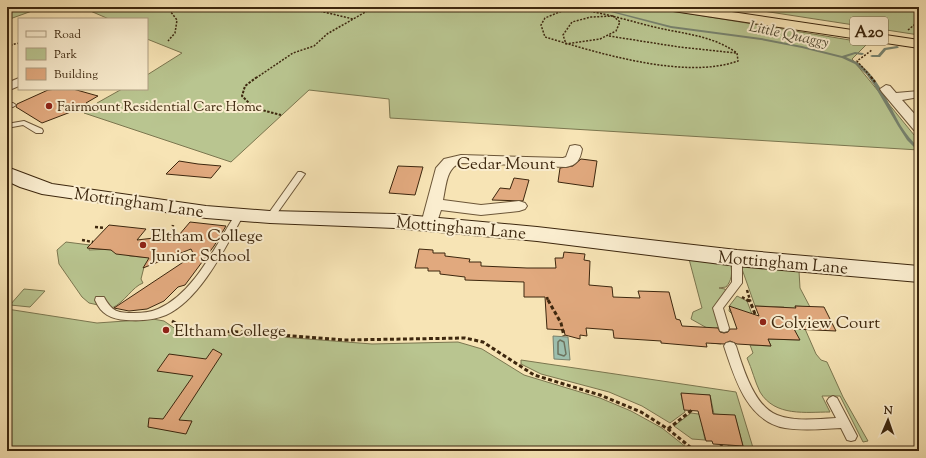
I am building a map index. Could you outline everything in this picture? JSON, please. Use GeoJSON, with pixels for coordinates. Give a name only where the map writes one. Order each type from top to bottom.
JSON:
{"type":"FeatureCollection","features":[{"type":"Feature","properties":{"kind":"highway","name":"A20"},"geometry":{"type":"LineString","coordinates":[[673,7],[919,44]]}},
{"type":"Feature","properties":{"kind":"highway","name":"A20"},"geometry":{"type":"LineString","coordinates":[[713,7],[919,38]]}},
{"type":"Feature","properties":{"kind":"street"},"geometry":{"type":"LineString","coordinates":[[7,87],[18,82]]}},
{"type":"Feature","properties":{"kind":"street"},"geometry":{"type":"LineString","coordinates":[[916,94],[889,93],[919,126]]}},
{"type":"Feature","properties":{"kind":"street","name":"Cedar Mount"},"geometry":{"type":"LineString","coordinates":[[431,214],[443,168],[449,162],[461,159],[566,163],[573,159],[575,149]]}},
{"type":"Feature","properties":{"kind":"street","name":"Mottingham Lane"},"geometry":{"type":"LineString","coordinates":[[7,173],[27,183],[49,190],[206,212],[270,217],[395,221],[431,214],[537,234],[737,258],[919,274]]}},
{"type":"Feature","properties":{"kind":"street"},"geometry":{"type":"LineString","coordinates":[[431,214],[519,206]]}},
{"type":"Feature","properties":{"kind":"lane"},"geometry":{"type":"LineString","coordinates":[[7,126],[24,122],[39,132]]}},
{"type":"Feature","properties":{"kind":"lane"},"geometry":{"type":"LineString","coordinates":[[270,217],[301,174]]}},
{"type":"Feature","properties":{"kind":"lane"},"geometry":{"type":"LineString","coordinates":[[100,300],[102,306],[107,312],[118,316],[157,314],[168,309],[187,294],[213,258],[240,214]]}},
{"type":"Feature","properties":{"kind":"lane"},"geometry":{"type":"LineString","coordinates":[[724,328],[718,308],[738,280],[737,258]]}},
{"type":"Feature","properties":{"kind":"lane"},"geometry":{"type":"LineString","coordinates":[[730,346],[737,366],[754,402],[770,418],[792,424],[845,423]]}},
{"type":"Feature","properties":{"kind":"lane"},"geometry":{"type":"LineString","coordinates":[[833,401],[852,436]]}},
{"type":"Feature","properties":{"kind":"path"},"geometry":{"type":"LineString","coordinates":[[7,11],[20,7]]}},
{"type":"Feature","properties":{"kind":"path"},"geometry":{"type":"LineString","coordinates":[[166,7],[177,20],[175,33],[168,41]]}},
{"type":"Feature","properties":{"kind":"path"},"geometry":{"type":"LineString","coordinates":[[303,7],[353,19]]}},
{"type":"Feature","properties":{"kind":"path"},"geometry":{"type":"LineString","coordinates":[[281,116],[261,112],[247,105],[242,96],[245,86],[293,53],[314,46],[327,34],[374,7]]}},
{"type":"Feature","properties":{"kind":"path"},"geometry":{"type":"LineString","coordinates":[[568,7],[589,10],[650,26],[702,35],[726,44],[737,53],[738,61],[731,66],[708,68],[665,65],[614,57],[546,37],[541,25],[545,18],[568,7]]}},
{"type":"Feature","properties":{"kind":"path"},"geometry":{"type":"LineString","coordinates":[[613,16],[620,22],[616,31],[609,36],[584,42],[566,44],[563,35],[572,22],[591,17],[613,16]]}},
{"type":"Feature","properties":{"kind":"path"},"geometry":{"type":"LineString","coordinates":[[906,32],[919,21]]}},
{"type":"Feature","properties":{"kind":"path"},"geometry":{"type":"LineString","coordinates":[[609,36],[695,49],[737,53]]}},
{"type":"Feature","properties":{"kind":"path"},"geometry":{"type":"LineString","coordinates":[[7,46],[18,43]]}},
{"type":"Feature","properties":{"kind":"path"},"geometry":{"type":"LineString","coordinates":[[857,61],[873,49]]}},
{"type":"Feature","properties":{"kind":"path"},"geometry":{"type":"LineString","coordinates":[[171,236],[173,225]]}},
{"type":"Feature","properties":{"kind":"path"},"geometry":{"type":"LineString","coordinates":[[95,227],[105,228]]}},
{"type":"Feature","properties":{"kind":"path"},"geometry":{"type":"LineString","coordinates":[[82,240],[93,242]]}},
{"type":"Feature","properties":{"kind":"path"},"geometry":{"type":"LineString","coordinates":[[731,291],[750,301],[755,314]]}},
{"type":"Feature","properties":{"kind":"path"},"geometry":{"type":"LineString","coordinates":[[547,297],[549,304],[561,322],[564,336]]}},
{"type":"Feature","properties":{"kind":"path"},"geometry":{"type":"LineString","coordinates":[[157,314],[189,331],[241,332],[344,340],[465,338],[483,342],[516,365],[534,375],[615,400],[641,412],[668,429],[695,451]]}},
{"type":"Feature","properties":{"kind":"path"},"geometry":{"type":"LineString","coordinates":[[668,429],[692,410]]}},
{"type":"Feature","properties":{"kind":"path"},"geometry":{"type":"LineString","coordinates":[[721,444],[723,451]]}},
{"type":"Feature","properties":{"kind":"green space"},"geometry":{"type":"Polygon","coordinates":[[[7,7],[43,7],[7,20],[7,7]]]}},
{"type":"Feature","properties":{"kind":"green space"},"geometry":{"type":"Polygon","coordinates":[[[81,7],[649,7],[868,43],[852,59],[919,141],[919,150],[390,118],[389,99],[309,90],[231,162],[84,113],[95,107],[97,103],[120,90],[148,90],[148,74],[182,53],[148,39],[148,18],[107,18],[81,7]]]}},
{"type":"Feature","properties":{"kind":"green space"},"geometry":{"type":"Polygon","coordinates":[[[737,7],[919,7],[919,35],[737,7]]]}},
{"type":"Feature","properties":{"kind":"green space"},"geometry":{"type":"Polygon","coordinates":[[[66,242],[90,245],[89,250],[112,249],[130,256],[153,258],[144,267],[141,279],[143,283],[112,308],[89,303],[82,297],[59,264],[57,250],[66,242]]]}},
{"type":"Feature","properties":{"kind":"green space"},"geometry":{"type":"Polygon","coordinates":[[[689,259],[731,265],[729,282],[726,287],[719,288],[725,289],[726,292],[714,307],[720,328],[716,328],[721,344],[711,343],[707,328],[691,319],[693,312],[702,308],[689,259]]]}},
{"type":"Feature","properties":{"kind":"green space"},"geometry":{"type":"Polygon","coordinates":[[[744,266],[799,271],[800,288],[810,307],[795,306],[816,354],[821,360],[827,362],[843,397],[868,441],[863,442],[840,396],[822,396],[830,412],[801,412],[774,406],[766,400],[760,392],[747,358],[753,353],[750,345],[771,346],[768,339],[799,340],[784,307],[755,306],[742,269],[744,266]]]}},
{"type":"Feature","properties":{"kind":"green space"},"geometry":{"type":"Polygon","coordinates":[[[24,289],[45,291],[30,307],[10,305],[24,289]]]}},
{"type":"Feature","properties":{"kind":"green space"},"geometry":{"type":"Polygon","coordinates":[[[737,296],[747,301],[752,314],[731,313],[729,311],[730,305],[737,296]]]}},
{"type":"Feature","properties":{"kind":"green space","name":"Eltham College"},"geometry":{"type":"Polygon","coordinates":[[[7,309],[97,323],[153,319],[164,321],[183,334],[269,336],[372,344],[458,342],[482,349],[524,375],[600,398],[631,411],[662,428],[691,451],[7,451],[7,309]]]}},
{"type":"Feature","properties":{"kind":"green space"},"geometry":{"type":"Polygon","coordinates":[[[521,360],[736,392],[754,451],[730,451],[728,445],[743,446],[735,416],[714,414],[710,395],[681,394],[685,412],[670,423],[642,406],[609,392],[541,374],[521,364],[521,360]]]}},
{"type":"Feature","properties":{"kind":"green space"},"geometry":{"type":"Polygon","coordinates":[[[691,413],[706,415],[701,420],[705,440],[692,439],[674,426],[691,413]]]}},
{"type":"Feature","properties":{"kind":"water"},"geometry":{"type":"Polygon","coordinates":[[[553,336],[568,337],[570,360],[554,359],[553,336]]]}},
{"type":"Feature","properties":{"kind":"building","name":"Fairmount Residential Care Home"},"geometry":{"type":"Polygon","coordinates":[[[48,90],[77,90],[98,96],[86,103],[89,105],[42,123],[16,107],[17,104],[48,90]]]}},
{"type":"Feature","properties":{"kind":"building"},"geometry":{"type":"Polygon","coordinates":[[[581,159],[597,161],[593,187],[558,182],[560,168],[573,166],[581,159]]]}},
{"type":"Feature","properties":{"kind":"building"},"geometry":{"type":"Polygon","coordinates":[[[179,161],[221,166],[211,178],[166,174],[179,161]]]}},
{"type":"Feature","properties":{"kind":"building"},"geometry":{"type":"Polygon","coordinates":[[[398,166],[423,167],[415,195],[389,193],[398,166]]]}},
{"type":"Feature","properties":{"kind":"building"},"geometry":{"type":"Polygon","coordinates":[[[514,178],[529,180],[523,201],[492,200],[500,188],[510,189],[514,178]]]}},
{"type":"Feature","properties":{"kind":"building"},"geometry":{"type":"Polygon","coordinates":[[[190,222],[226,226],[214,246],[185,285],[178,287],[164,301],[147,309],[129,311],[114,308],[194,255],[191,249],[143,268],[149,258],[116,254],[111,250],[87,248],[109,225],[146,229],[137,240],[179,235],[190,222]]]}},
{"type":"Feature","properties":{"kind":"building"},"geometry":{"type":"Polygon","coordinates":[[[419,249],[433,250],[433,253],[445,253],[445,256],[470,259],[469,262],[481,262],[481,266],[527,268],[556,268],[555,258],[563,258],[564,252],[585,254],[584,260],[590,261],[589,285],[612,287],[613,297],[640,298],[638,291],[669,292],[676,319],[680,320],[682,326],[718,328],[720,332],[724,333],[728,332],[730,329],[737,329],[729,306],[759,316],[755,306],[796,308],[795,306],[824,307],[836,331],[794,329],[800,340],[768,339],[771,346],[737,344],[730,341],[724,344],[706,343],[707,347],[661,343],[661,341],[614,338],[613,330],[586,328],[587,336],[580,335],[580,339],[565,335],[564,330],[547,329],[545,297],[524,297],[524,282],[465,280],[465,277],[440,274],[440,271],[428,271],[428,268],[415,268],[419,249]]]}},
{"type":"Feature","properties":{"kind":"building"},"geometry":{"type":"Polygon","coordinates":[[[213,349],[222,354],[179,420],[192,421],[186,434],[148,427],[149,418],[163,419],[193,376],[157,371],[169,354],[206,359],[213,349]]]}},
{"type":"Feature","properties":{"kind":"building"},"geometry":{"type":"Polygon","coordinates":[[[681,393],[710,395],[713,414],[735,415],[743,446],[713,444],[712,441],[706,441],[698,411],[684,410],[681,393]]]}},
{"type":"Feature","properties":{"kind":"waterway","name":"Little Quaggy"},"geometry":{"type":"LineString","coordinates":[[593,7],[671,27],[761,39],[842,57],[855,53],[862,54]]}},
{"type":"Feature","properties":{"kind":"waterway","name":"Little Quaggy"},"geometry":{"type":"LineString","coordinates":[[872,56],[879,56],[885,49],[897,47]]}},
{"type":"Feature","properties":{"kind":"waterway"},"geometry":{"type":"LineString","coordinates":[[843,57],[856,63],[867,73],[876,85],[908,139],[918,149]]}},
{"type":"Feature","properties":{"kind":"place","name":"Fairmount Residential Care Home"},"geometry":{"type":"Point","coordinates":[49,106]}},
{"type":"Feature","properties":{"kind":"place","name":"Eltham College Junior School"},"geometry":{"type":"Point","coordinates":[143,245]}},
{"type":"Feature","properties":{"kind":"place","name":"Colview Court"},"geometry":{"type":"Point","coordinates":[763,322]}},
{"type":"Feature","properties":{"kind":"place","name":"Eltham College"},"geometry":{"type":"Point","coordinates":[166,330]}}]}
